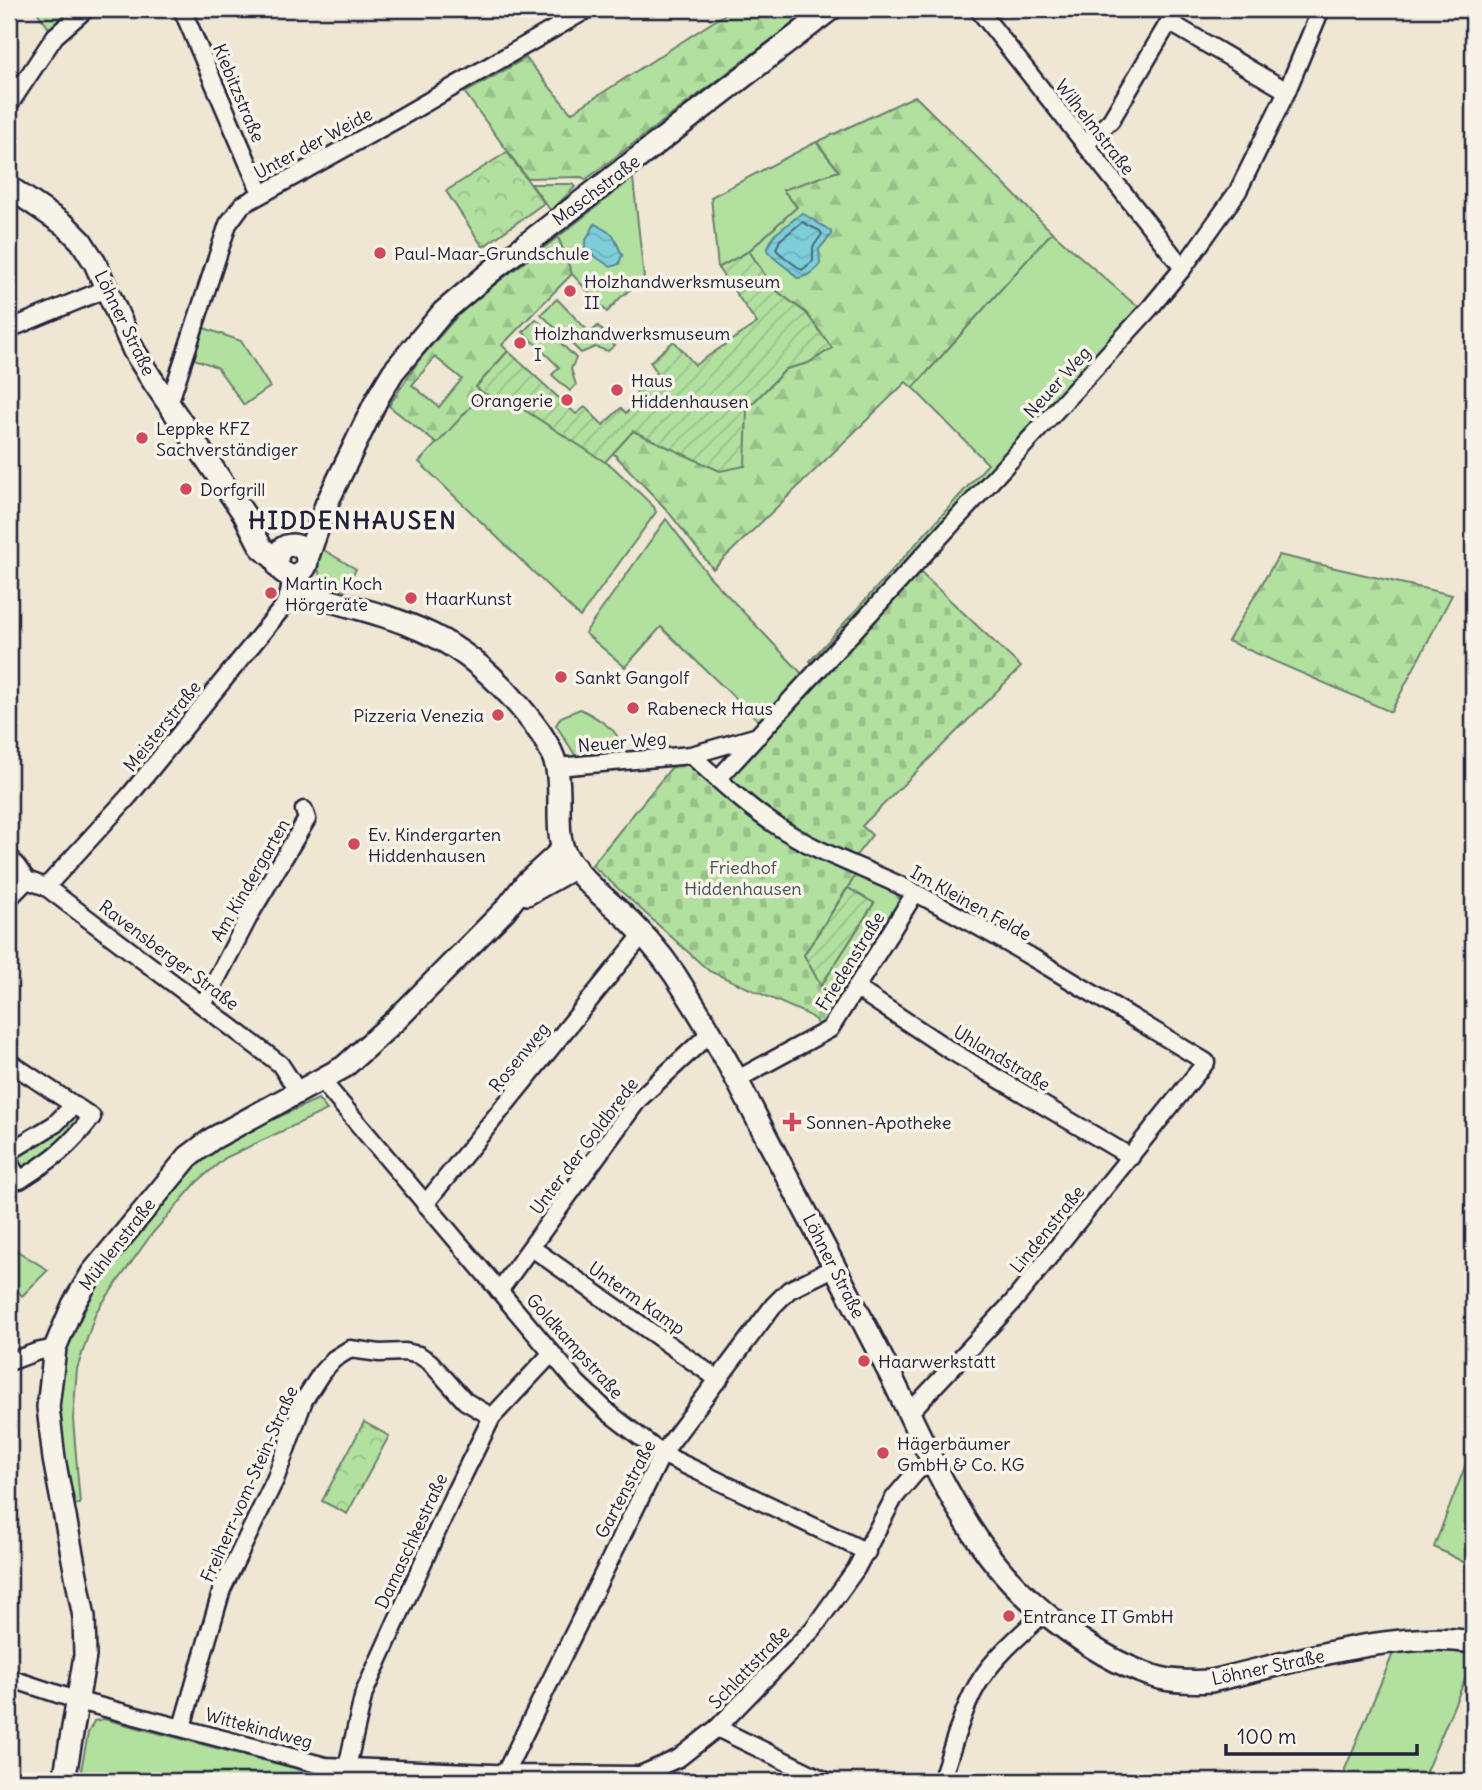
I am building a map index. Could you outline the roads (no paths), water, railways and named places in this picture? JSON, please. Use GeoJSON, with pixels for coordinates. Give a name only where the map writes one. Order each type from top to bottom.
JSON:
{"type":"FeatureCollection","features":[{"type":"Feature","properties":{"kind":"main road","name":"Maschstraße"},"geometry":{"type":"LineString","coordinates":[[292,562],[326,505],[377,398],[393,372],[460,296],[831,9]]}},
{"type":"Feature","properties":{"kind":"main road","name":"Löhner Straße"},"geometry":{"type":"LineString","coordinates":[[9,187],[66,226],[81,241],[108,288],[134,351],[244,514],[268,542],[312,583],[348,605],[421,628],[449,642],[471,657],[524,711],[547,743],[557,767],[563,849],[575,867],[643,934],[687,992],[835,1266],[956,1504],[993,1560],[1045,1612],[1103,1653],[1126,1665],[1156,1677],[1185,1682],[1212,1681],[1394,1641],[1440,1639],[1473,1642]]}},
{"type":"Feature","properties":{"kind":"main road","name":"Mühlenstraße"},"geometry":{"type":"LineString","coordinates":[[64,1781],[85,1656],[84,1617],[54,1459],[48,1407],[55,1349],[73,1305],[92,1273],[188,1157],[212,1139],[344,1068],[396,1020],[505,910],[526,883],[563,849]]}},
{"type":"Feature","properties":{"kind":"main road","name":"Mühlenstraße"},"geometry":{"type":"LineString","coordinates":[[505,910],[531,891],[575,867]]}},
{"type":"Feature","properties":{"kind":"street"},"geometry":{"type":"LineString","coordinates":[[9,105],[55,36],[86,9]]}},
{"type":"Feature","properties":{"kind":"street","name":"Kiebitzstraße"},"geometry":{"type":"LineString","coordinates":[[182,9],[261,193]]}},
{"type":"Feature","properties":{"kind":"street","name":"Unter der Weide"},"geometry":{"type":"LineString","coordinates":[[169,404],[228,224],[242,205],[588,9]]}},
{"type":"Feature","properties":{"kind":"street","name":"Wilhelmstraße"},"geometry":{"type":"LineString","coordinates":[[978,9],[1183,268]]}},
{"type":"Feature","properties":{"kind":"street","name":"Neuer Weg"},"geometry":{"type":"LineString","coordinates":[[691,755],[718,779],[1150,309],[1238,191],[1287,91],[1321,9]]}},
{"type":"Feature","properties":{"kind":"street"},"geometry":{"type":"LineString","coordinates":[[1085,145],[1111,120],[1172,16],[1287,91]]}},
{"type":"Feature","properties":{"kind":"street"},"geometry":{"type":"LineString","coordinates":[[9,329],[108,288]]}},
{"type":"Feature","properties":{"kind":"street","name":"Meisterstraße"},"geometry":{"type":"LineString","coordinates":[[46,887],[129,796],[284,607],[289,594],[292,562]]}},
{"type":"Feature","properties":{"kind":"street","name":"Neuer Weg"},"geometry":{"type":"LineString","coordinates":[[557,767],[691,755],[759,736]]}},
{"type":"Feature","properties":{"kind":"street","name":"Im Kleinen Felde"},"geometry":{"type":"LineString","coordinates":[[718,779],[778,827],[812,846],[915,893],[1052,969],[1206,1062]]}},
{"type":"Feature","properties":{"kind":"street","name":"Am Kindergarten"},"geometry":{"type":"LineString","coordinates":[[202,1005],[252,911],[307,819],[304,810]]}},
{"type":"Feature","properties":{"kind":"street"},"geometry":{"type":"LineString","coordinates":[[9,856],[27,880],[9,898]]}},
{"type":"Feature","properties":{"kind":"street","name":"Ravensberger Straße"},"geometry":{"type":"LineString","coordinates":[[27,880],[46,887],[280,1064],[299,1093]]}},
{"type":"Feature","properties":{"kind":"street","name":"Friedenstraße"},"geometry":{"type":"LineString","coordinates":[[736,1080],[830,1030],[915,893]]}},
{"type":"Feature","properties":{"kind":"street","name":"Rosenweg"},"geometry":{"type":"LineString","coordinates":[[425,1204],[643,934]]}},
{"type":"Feature","properties":{"kind":"street","name":"Uhlandstraße"},"geometry":{"type":"LineString","coordinates":[[856,988],[948,1049],[1131,1157]]}},
{"type":"Feature","properties":{"kind":"street","name":"Unter der Goldbrede"},"geometry":{"type":"LineString","coordinates":[[499,1291],[638,1100],[710,1033]]}},
{"type":"Feature","properties":{"kind":"street"},"geometry":{"type":"LineString","coordinates":[[9,1062],[92,1117],[70,1145],[20,1180],[9,1163]]}},
{"type":"Feature","properties":{"kind":"street","name":"Lindenstraße"},"geometry":{"type":"LineString","coordinates":[[909,1413],[1012,1303],[1206,1062]]}},
{"type":"Feature","properties":{"kind":"street","name":"Goldkampstraße"},"geometry":{"type":"LineString","coordinates":[[322,1081],[577,1382],[609,1413],[662,1454],[867,1552]]}},
{"type":"Feature","properties":{"kind":"street"},"geometry":{"type":"LineString","coordinates":[[9,1152],[54,1124],[73,1106]]}},
{"type":"Feature","properties":{"kind":"street","name":"Unterm Kamp"},"geometry":{"type":"LineString","coordinates":[[532,1248],[719,1380]]}},
{"type":"Feature","properties":{"kind":"street","name":"Gartenstraße"},"geometry":{"type":"LineString","coordinates":[[511,1776],[662,1454],[773,1306],[789,1290],[835,1266]]}},
{"type":"Feature","properties":{"kind":"street"},"geometry":{"type":"LineString","coordinates":[[9,1362],[36,1352],[55,1349]]}},
{"type":"Feature","properties":{"kind":"street","name":"Freiherr-vom-Stein-Straße"},"geometry":{"type":"LineString","coordinates":[[182,1727],[222,1589],[275,1480],[304,1400],[334,1359],[350,1349],[418,1355],[430,1362],[465,1402],[492,1417]]}},
{"type":"Feature","properties":{"kind":"street","name":"Damaschkestraße"},"geometry":{"type":"LineString","coordinates":[[347,1767],[364,1693],[453,1496],[492,1417],[552,1353]]}},
{"type":"Feature","properties":{"kind":"street","name":"Schlattstraße"},"geometry":{"type":"LineString","coordinates":[[511,1776],[640,1775],[679,1758],[717,1728],[813,1629],[867,1552],[894,1499],[917,1471],[934,1462]]}},
{"type":"Feature","properties":{"kind":"street"},"geometry":{"type":"LineString","coordinates":[[941,1781],[979,1681],[1002,1653],[1045,1612]]}},
{"type":"Feature","properties":{"kind":"street","name":"Wittekindweg"},"geometry":{"type":"LineString","coordinates":[[9,1678],[79,1701],[325,1766],[511,1776]]}},
{"type":"Feature","properties":{"kind":"street"},"geometry":{"type":"LineString","coordinates":[[717,1728],[826,1781]]}},
{"type":"Feature","properties":{"kind":"water"},"geometry":{"type":"Polygon","coordinates":[[[802,213],[831,231],[831,235],[819,249],[820,264],[810,274],[797,278],[767,250],[773,236],[802,213]]]}},
{"type":"Feature","properties":{"kind":"water"},"geometry":{"type":"Polygon","coordinates":[[[595,224],[613,235],[622,255],[619,264],[611,267],[585,250],[585,242],[595,224]]]}},
{"type":"Feature","properties":{"kind":"place","name":"Paul-Maar-Grundschule"},"geometry":{"type":"Point","coordinates":[380,253]}},
{"type":"Feature","properties":{"kind":"place","name":"Holzhandwerksmuseum II"},"geometry":{"type":"Point","coordinates":[570,291]}},
{"type":"Feature","properties":{"kind":"place","name":"Holzhandwerksmuseum I"},"geometry":{"type":"Point","coordinates":[520,343]}},
{"type":"Feature","properties":{"kind":"place","name":"Haus Hiddenhausen"},"geometry":{"type":"Point","coordinates":[617,390]}},
{"type":"Feature","properties":{"kind":"place","name":"Orangerie"},"geometry":{"type":"Point","coordinates":[567,400]}},
{"type":"Feature","properties":{"kind":"place","name":"Leppke KFZ Sachverständiger"},"geometry":{"type":"Point","coordinates":[142,438]}},
{"type":"Feature","properties":{"kind":"place","name":"Dorfgrill"},"geometry":{"type":"Point","coordinates":[186,489]}},
{"type":"Feature","properties":{"kind":"place","name":"Martin Koch Hörgeräte"},"geometry":{"type":"Point","coordinates":[271,593]}},
{"type":"Feature","properties":{"kind":"place","name":"HaarKunst"},"geometry":{"type":"Point","coordinates":[411,598]}},
{"type":"Feature","properties":{"kind":"place","name":"Sankt Gangolf"},"geometry":{"type":"Point","coordinates":[561,677]}},
{"type":"Feature","properties":{"kind":"place","name":"Rabeneck Haus"},"geometry":{"type":"Point","coordinates":[633,708]}},
{"type":"Feature","properties":{"kind":"place","name":"Pizzeria Venezia"},"geometry":{"type":"Point","coordinates":[498,715]}},
{"type":"Feature","properties":{"kind":"place","name":"Ev. Kindergarten Hiddenhausen"},"geometry":{"type":"Point","coordinates":[354,844]}},
{"type":"Feature","properties":{"kind":"place","name":"Sonnen-Apotheke"},"geometry":{"type":"Point","coordinates":[792,1122]}},
{"type":"Feature","properties":{"kind":"place","name":"Haarwerkstatt"},"geometry":{"type":"Point","coordinates":[864,1361]}},
{"type":"Feature","properties":{"kind":"place","name":"Hägerbäumer GmbH & Co. KG"},"geometry":{"type":"Point","coordinates":[883,1453]}},
{"type":"Feature","properties":{"kind":"place","name":"Entrance IT GmbH"},"geometry":{"type":"Point","coordinates":[1009,1616]}},
{"type":"Feature","properties":{"kind":"district","name":"HIDDENHAUSEN"},"geometry":{"type":"Point","coordinates":[353,520]}},
{"type":"Feature","properties":{"kind":"park label","name":"Friedhof Hiddenhausen"},"geometry":{"type":"Point","coordinates":[743,877]}}]}
